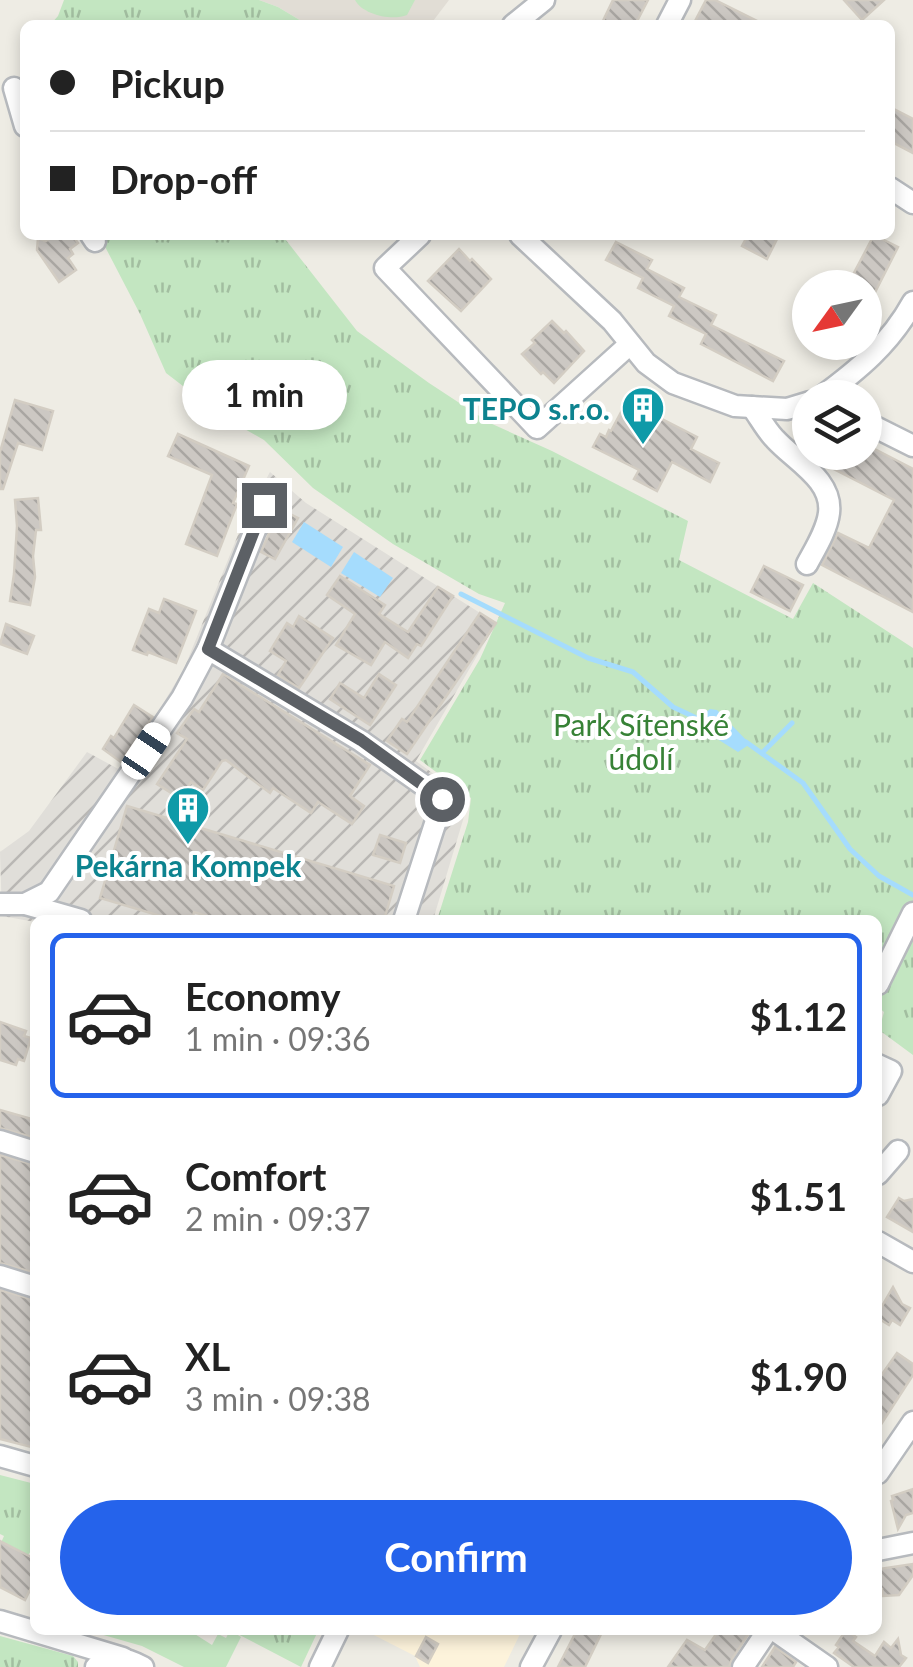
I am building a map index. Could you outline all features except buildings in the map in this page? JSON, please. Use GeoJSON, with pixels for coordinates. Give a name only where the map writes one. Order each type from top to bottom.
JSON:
{"type":"FeatureCollection","features":[{"type":"Feature","properties":{"kind":"street"},"geometry":{"type":"LineString","coordinates":[[518,20],[544,0]]}},
{"type":"Feature","properties":{"kind":"street"},"geometry":{"type":"LineString","coordinates":[[415,240],[384,268],[537,428],[630,344]]}},
{"type":"Feature","properties":{"kind":"street"},"geometry":{"type":"LineString","coordinates":[[525,240],[612,321],[646,363],[673,384],[735,406],[792,407]]}},
{"type":"Feature","properties":{"kind":"street"},"geometry":{"type":"LineString","coordinates":[[843,380],[899,327],[913,302]]}},
{"type":"Feature","properties":{"kind":"street"},"geometry":{"type":"LineString","coordinates":[[752,407],[774,438],[822,483],[830,502],[829,518],[807,564]]}},
{"type":"Feature","properties":{"kind":"street"},"geometry":{"type":"LineString","coordinates":[[882,430],[913,446]]}},
{"type":"Feature","properties":{"kind":"street"},"geometry":{"type":"LineString","coordinates":[[25,904],[50,892],[182,698],[208,649],[264,505]]}},
{"type":"Feature","properties":{"kind":"street"},"geometry":{"type":"LineString","coordinates":[[208,649],[361,740],[442,799],[406,915]]}},
{"type":"Feature","properties":{"kind":"street"},"geometry":{"type":"LineString","coordinates":[[0,904],[25,904],[64,915]]}},
{"type":"Feature","properties":{"kind":"street"},"geometry":{"type":"LineString","coordinates":[[882,976],[913,912]]}},
{"type":"Feature","properties":{"kind":"street"},"geometry":{"type":"LineString","coordinates":[[882,1067],[891,1072],[882,1088]]}},
{"type":"Feature","properties":{"kind":"street"},"geometry":{"type":"LineString","coordinates":[[0,1140],[30,1150]]}},
{"type":"Feature","properties":{"kind":"street"},"geometry":{"type":"LineString","coordinates":[[882,1169],[898,1151]]}},
{"type":"Feature","properties":{"kind":"street"},"geometry":{"type":"LineString","coordinates":[[882,1244],[913,1262]]}},
{"type":"Feature","properties":{"kind":"street"},"geometry":{"type":"LineString","coordinates":[[0,1276],[30,1285]]}},
{"type":"Feature","properties":{"kind":"street"},"geometry":{"type":"LineString","coordinates":[[882,1467],[913,1422]]}},
{"type":"Feature","properties":{"kind":"street"},"geometry":{"type":"LineString","coordinates":[[0,1456],[30,1465]]}},
{"type":"Feature","properties":{"kind":"street"},"geometry":{"type":"LineString","coordinates":[[882,1549],[913,1543]]}},
{"type":"Feature","properties":{"kind":"street"},"geometry":{"type":"LineString","coordinates":[[0,1621],[30,1630]]}},
{"type":"Feature","properties":{"kind":"street"},"geometry":{"type":"LineString","coordinates":[[49,1635],[143,1667]]}},
{"type":"Feature","properties":{"kind":"street"},"geometry":{"type":"LineString","coordinates":[[320,1667],[336,1635]]}},
{"type":"Feature","properties":{"kind":"street"},"geometry":{"type":"LineString","coordinates":[[532,1666],[548,1635]]}},
{"type":"Feature","properties":{"kind":"street"},"geometry":{"type":"LineString","coordinates":[[743,1667],[767,1635]]}},
{"type":"Feature","properties":{"kind":"street"},"geometry":{"type":"LineString","coordinates":[[779,1635],[827,1667]]}},
{"type":"Feature","properties":{"kind":"street"},"geometry":{"type":"LineString","coordinates":[[81,1644],[91,1654],[94,1667],[110,1658],[123,1658]]}},
{"type":"Feature","properties":{"kind":"shaded area"},"geometry":{"type":"Polygon","coordinates":[[[259,0],[449,0],[434,20],[300,20],[259,0]]]}},
{"type":"Feature","properties":{"kind":"shaded area"},"geometry":{"type":"Polygon","coordinates":[[[270,472],[306,503],[496,623],[416,761],[469,800],[434,915],[30,915],[30,921],[2,916],[0,852],[29,831],[87,752],[122,771],[184,669],[244,520],[270,472]]]}},
{"type":"Feature","properties":{"kind":"shaded area"},"geometry":{"type":"Polygon","coordinates":[[[374,1635],[520,1635],[504,1667],[420,1667],[415,1656],[374,1635]]]}},
{"type":"Feature","properties":{"kind":"green space"},"geometry":{"type":"Polygon","coordinates":[[[64,0],[259,0],[300,20],[54,20],[64,0]]]}},
{"type":"Feature","properties":{"kind":"green space"},"geometry":{"type":"Polygon","coordinates":[[[355,0],[415,0],[407,15],[394,17],[371,13],[355,0]]]}},
{"type":"Feature","properties":{"kind":"green space","name":"Park Sítenské údolí"},"geometry":{"type":"Polygon","coordinates":[[[102,240],[286,240],[357,331],[429,383],[490,423],[688,521],[679,560],[793,619],[813,583],[913,648],[913,1055],[882,1032],[882,915],[439,915],[468,822],[471,798],[420,760],[480,659],[505,603],[479,594],[393,544],[313,488],[264,440],[222,416],[166,373],[102,240]]]}},
{"type":"Feature","properties":{"kind":"green space"},"geometry":{"type":"Polygon","coordinates":[[[0,1475],[30,1483],[30,1552],[28,1555],[0,1545],[4,1536],[0,1534],[0,1475]]]}},
{"type":"Feature","properties":{"kind":"green space"},"geometry":{"type":"Polygon","coordinates":[[[104,1635],[196,1635],[212,1645],[217,1635],[241,1637],[226,1667],[184,1667],[142,1646],[104,1635]]]}},
{"type":"Feature","properties":{"kind":"green space"},"geometry":{"type":"Polygon","coordinates":[[[240,1635],[316,1635],[301,1667],[240,1635]]]}},
{"type":"Feature","properties":{"kind":"green space"},"geometry":{"type":"Polygon","coordinates":[[[0,1636],[73,1656],[78,1667],[0,1667],[0,1636]]]}},
{"type":"Feature","properties":{"kind":"water"},"geometry":{"type":"Polygon","coordinates":[[[304,522],[343,547],[331,567],[292,542],[304,522]]]}},
{"type":"Feature","properties":{"kind":"water"},"geometry":{"type":"Polygon","coordinates":[[[354,552],[393,578],[380,597],[341,573],[354,552]]]}},
{"type":"Feature","properties":{"kind":"water"},"geometry":{"type":"Polygon","coordinates":[[[710,709],[717,710],[750,744],[738,752],[703,730],[699,726],[710,709]]]}},
{"type":"Feature","properties":{"kind":"waterway"},"geometry":{"type":"LineString","coordinates":[[461,594],[588,658],[633,672],[673,707],[705,722]]}},
{"type":"Feature","properties":{"kind":"waterway"},"geometry":{"type":"LineString","coordinates":[[762,753],[792,723]]}},
{"type":"Feature","properties":{"kind":"waterway"},"geometry":{"type":"LineString","coordinates":[[746,742],[803,783],[850,849],[879,876],[913,895]]}},
{"type":"Feature","properties":{"kind":"place","name":"TEPO s.r.o."},"geometry":{"type":"Point","coordinates":[643,446]}},
{"type":"Feature","properties":{"kind":"place","name":"Pekárna Kompek"},"geometry":{"type":"Point","coordinates":[188,846]}},
{"type":"Feature","properties":{"kind":"route"},"geometry":{"type":"LineString","coordinates":[[264,505],[208,649],[361,740],[442,799]]}}]}
